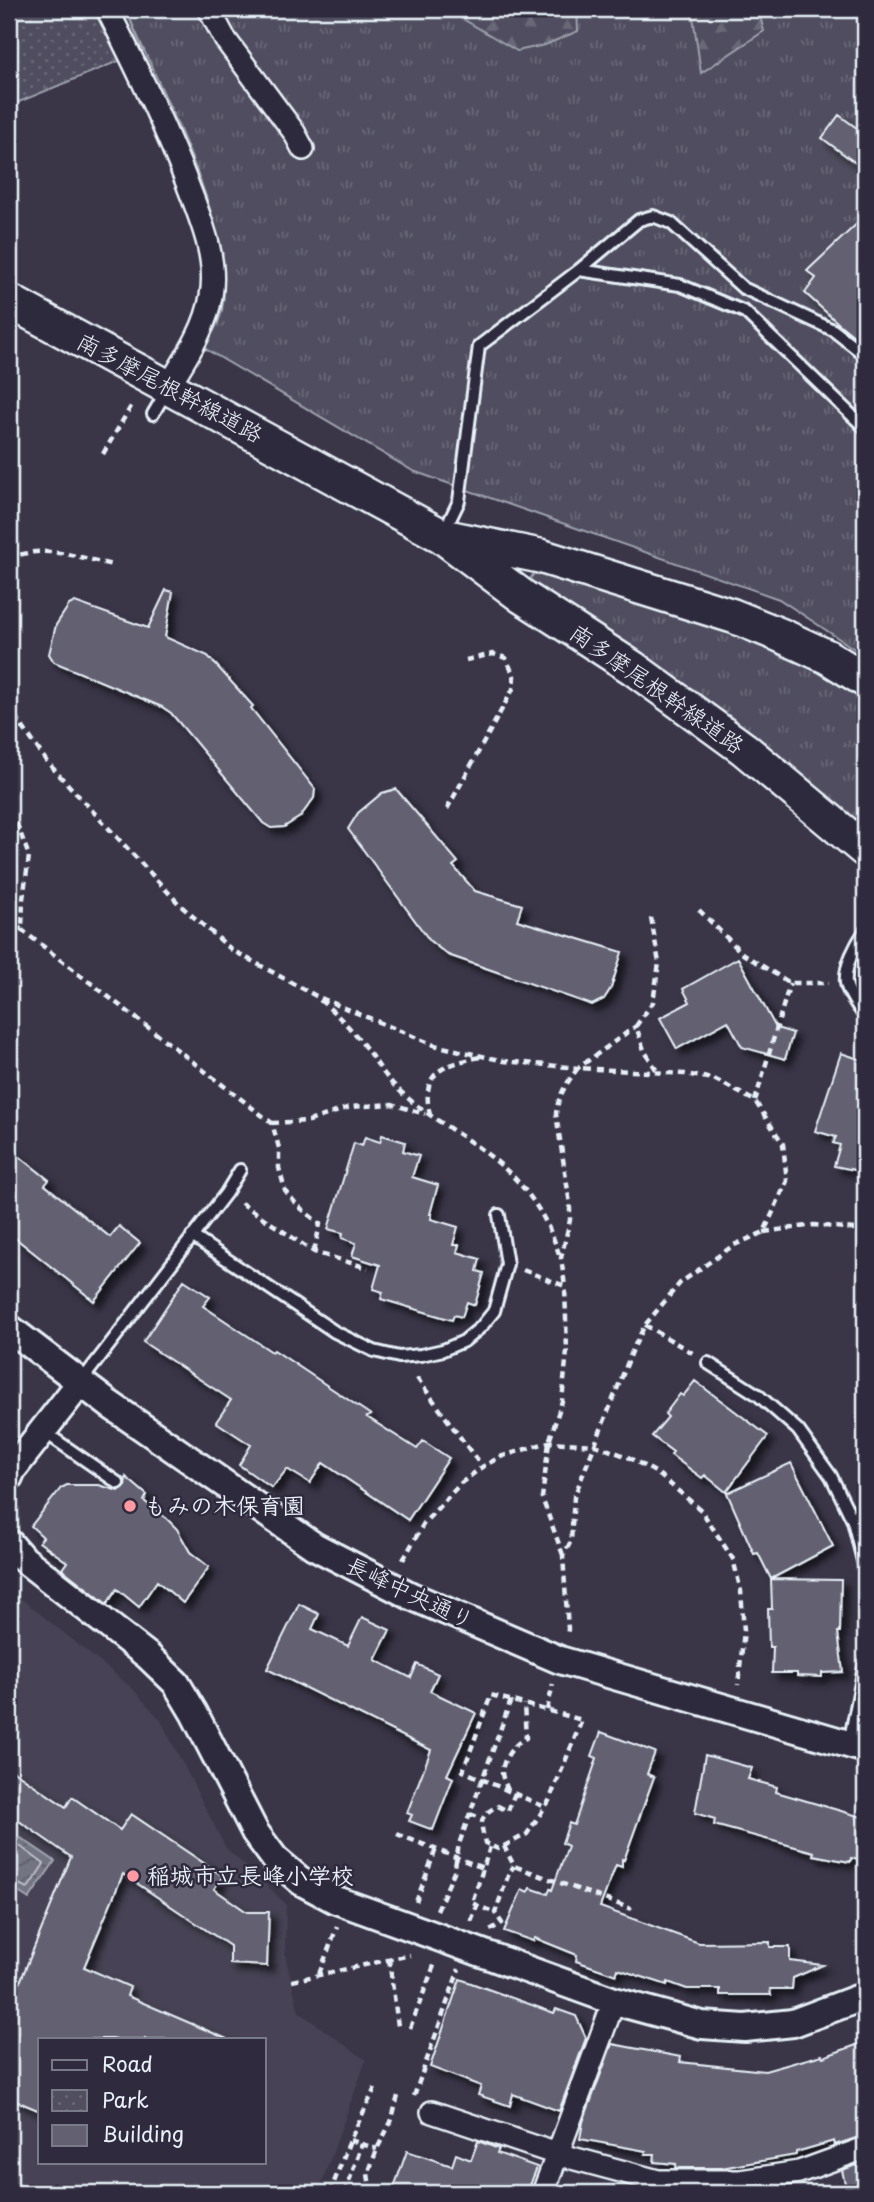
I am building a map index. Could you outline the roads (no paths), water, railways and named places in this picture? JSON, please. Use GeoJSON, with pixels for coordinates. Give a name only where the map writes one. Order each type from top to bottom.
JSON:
{"type":"FeatureCollection","features":[{"type":"Feature","properties":{"kind":"main road","name":"南多摩尾根幹線道路"},"geometry":{"type":"LineString","coordinates":[[9,301],[161,401],[442,536],[523,597],[633,668],[733,741],[865,850]]}},
{"type":"Feature","properties":{"kind":"main road","name":"南多摩尾根幹線道路"},"geometry":{"type":"LineString","coordinates":[[442,536],[540,556],[733,616],[828,657],[865,680]]}},
{"type":"Feature","properties":{"kind":"street"},"geometry":{"type":"LineString","coordinates":[[107,9],[166,132],[200,216],[213,268],[212,294],[207,314],[161,401]]}},
{"type":"Feature","properties":{"kind":"street"},"geometry":{"type":"LineString","coordinates":[[209,9],[225,38],[294,132],[303,149]]}},
{"type":"Feature","properties":{"kind":"street","name":"長峰中央通り"},"geometry":{"type":"LineString","coordinates":[[9,1328],[80,1383],[314,1546],[411,1596],[560,1660],[857,1747]]}},
{"type":"Feature","properties":{"kind":"street"},"geometry":{"type":"LineString","coordinates":[[9,1477],[80,1383]]}},
{"type":"Feature","properties":{"kind":"street"},"geometry":{"type":"LineString","coordinates":[[9,1543],[21,1557],[148,1656],[176,1683],[255,1832],[275,1859],[302,1882],[337,1900],[614,2001],[702,2025],[745,2028],[793,2023],[865,1996]]}},
{"type":"Feature","properties":{"kind":"street"},"geometry":{"type":"LineString","coordinates":[[542,2193],[614,2001]]}},
{"type":"Feature","properties":{"kind":"street"},"geometry":{"type":"LineString","coordinates":[[432,2112],[557,2154],[658,2181],[740,2181],[800,2172],[865,2148]]}},
{"type":"Feature","properties":{"kind":"lane"},"geometry":{"type":"LineString","coordinates":[[442,536],[459,501],[479,346],[579,270],[639,220],[653,216],[671,223],[743,288],[833,330],[865,355]]}},
{"type":"Feature","properties":{"kind":"lane"},"geometry":{"type":"LineString","coordinates":[[579,270],[680,285],[746,312],[865,428]]}},
{"type":"Feature","properties":{"kind":"lane"},"geometry":{"type":"LineString","coordinates":[[865,931],[853,948],[846,982],[865,1017]]}},
{"type":"Feature","properties":{"kind":"lane"},"geometry":{"type":"LineString","coordinates":[[80,1383],[226,1193],[240,1170]]}},
{"type":"Feature","properties":{"kind":"lane"},"geometry":{"type":"LineString","coordinates":[[191,1236],[335,1332],[374,1351],[399,1357],[443,1350],[464,1341],[481,1327],[494,1311],[507,1264],[499,1215]]}},
{"type":"Feature","properties":{"kind":"lane"},"geometry":{"type":"LineString","coordinates":[[708,1363],[758,1395],[797,1430],[831,1476],[853,1521],[865,1569]]}},
{"type":"Feature","properties":{"kind":"lane"},"geometry":{"type":"LineString","coordinates":[[43,1431],[118,1483]]}},
{"type":"Feature","properties":{"kind":"lane"},"geometry":{"type":"LineString","coordinates":[[857,1747],[865,1662]]}},
{"type":"Feature","properties":{"kind":"water"},"geometry":{"type":"Polygon","coordinates":[[[9,1830],[55,1861],[29,1899],[9,1886],[9,1830]]]}},
{"type":"Feature","properties":{"kind":"place","name":"もみの木保育園"},"geometry":{"type":"Point","coordinates":[130,1506]}},
{"type":"Feature","properties":{"kind":"place","name":"稲城市立長峰小学校"},"geometry":{"type":"Point","coordinates":[133,1876]}}]}
